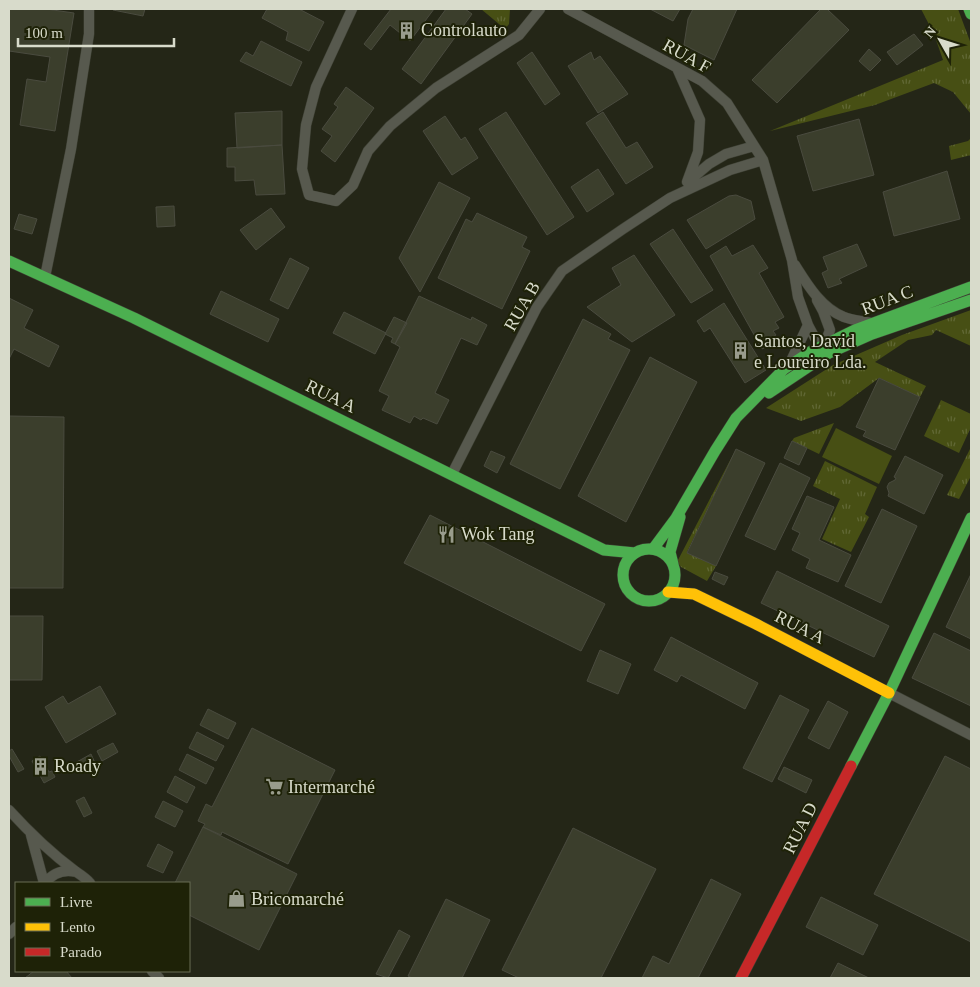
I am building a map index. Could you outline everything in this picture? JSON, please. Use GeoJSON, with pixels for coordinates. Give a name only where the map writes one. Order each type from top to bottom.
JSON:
{"type":"FeatureCollection","features":[{"type":"Feature","properties":{"kind":"street"},"geometry":{"type":"LineString","coordinates":[[45,278],[71,149],[89,34],[89,9]]}},
{"type":"Feature","properties":{"kind":"street"},"geometry":{"type":"LineString","coordinates":[[352,9],[316,87],[306,125],[302,169],[309,195],[336,202],[353,185],[368,151],[390,126],[436,88],[519,35],[540,9]]}},
{"type":"Feature","properties":{"kind":"street","name":"RUA F"},"geometry":{"type":"LineString","coordinates":[[568,9],[702,81],[726,103],[763,160],[792,260]]}},
{"type":"Feature","properties":{"kind":"street"},"geometry":{"type":"LineString","coordinates":[[968,9],[971,14]]}},
{"type":"Feature","properties":{"kind":"street","name":"RUA B"},"geometry":{"type":"LineString","coordinates":[[677,68],[700,120],[698,152],[688,182]]}},
{"type":"Feature","properties":{"kind":"street","name":"RUA B"},"geometry":{"type":"LineString","coordinates":[[452,474],[537,307],[562,272],[670,198],[709,164],[726,154],[754,146]]}},
{"type":"Feature","properties":{"kind":"street","name":"RUA B"},"geometry":{"type":"LineString","coordinates":[[670,198],[730,170],[763,160]]}},
{"type":"Feature","properties":{"kind":"street"},"geometry":{"type":"LineString","coordinates":[[792,260],[823,311],[830,330],[826,349]]}},
{"type":"Feature","properties":{"kind":"street"},"geometry":{"type":"LineString","coordinates":[[792,260],[798,297],[808,325],[815,338],[826,349]]}},
{"type":"Feature","properties":{"kind":"street","name":"RUA A"},"geometry":{"type":"LineString","coordinates":[[10,262],[134,318],[604,550],[635,553]]}},
{"type":"Feature","properties":{"kind":"street","name":"RUA C"},"geometry":{"type":"LineString","coordinates":[[652,549],[683,507],[707,462],[737,417],[748,407],[826,349],[871,324],[971,287]]}},
{"type":"Feature","properties":{"kind":"street"},"geometry":{"type":"LineString","coordinates":[[813,294],[843,317],[871,324]]}},
{"type":"Feature","properties":{"kind":"street","name":"RUA C"},"geometry":{"type":"LineString","coordinates":[[748,407],[789,365],[826,349],[971,300]]}},
{"type":"Feature","properties":{"kind":"street"},"geometry":{"type":"LineString","coordinates":[[789,365],[808,325]]}},
{"type":"Feature","properties":{"kind":"street","name":"RUA C"},"geometry":{"type":"LineString","coordinates":[[674,568],[670,552],[683,507]]}},
{"type":"Feature","properties":{"kind":"street","name":"RUA D"},"geometry":{"type":"LineString","coordinates":[[741,978],[889,693],[971,518]]}},
{"type":"Feature","properties":{"kind":"street"},"geometry":{"type":"LineString","coordinates":[[652,549],[665,554],[674,568],[675,578],[668,592],[662,597],[654,600],[645,600],[637,598],[630,593],[625,586],[623,571],[629,558],[635,553],[640,550],[652,549]]}},
{"type":"Feature","properties":{"kind":"street"},"geometry":{"type":"LineString","coordinates":[[604,550],[623,571]]}},
{"type":"Feature","properties":{"kind":"street","name":"RUA A"},"geometry":{"type":"LineString","coordinates":[[674,568],[694,594]]}},
{"type":"Feature","properties":{"kind":"street","name":"RUA A"},"geometry":{"type":"LineString","coordinates":[[668,592],[694,594],[889,693]]}},
{"type":"Feature","properties":{"kind":"street"},"geometry":{"type":"LineString","coordinates":[[889,693],[971,735]]}},
{"type":"Feature","properties":{"kind":"street"},"geometry":{"type":"LineString","coordinates":[[9,810],[31,834],[89,882]]}},
{"type":"Feature","properties":{"kind":"street"},"geometry":{"type":"LineString","coordinates":[[31,834],[44,882]]}},
{"type":"Feature","properties":{"kind":"street"},"geometry":{"type":"LineString","coordinates":[[45,882],[51,876],[60,872],[76,872]]}},
{"type":"Feature","properties":{"kind":"green space"},"geometry":{"type":"Polygon","coordinates":[[[481,9],[510,9],[509,24],[505,29],[481,9]]]}},
{"type":"Feature","properties":{"kind":"green space"},"geometry":{"type":"Polygon","coordinates":[[[921,9],[958,9],[971,44],[971,114],[953,92],[934,83],[875,105],[770,131],[943,60],[934,34],[921,9]]]}},
{"type":"Feature","properties":{"kind":"green space"},"geometry":{"type":"Polygon","coordinates":[[[971,138],[971,155],[951,160],[949,146],[968,141],[971,138]]]}},
{"type":"Feature","properties":{"kind":"green space"},"geometry":{"type":"Polygon","coordinates":[[[971,310],[971,346],[936,330],[932,335],[908,340],[875,362],[926,386],[920,397],[879,378],[840,407],[801,421],[766,408],[833,365],[902,335],[971,310]]]}},
{"type":"Feature","properties":{"kind":"green space"},"geometry":{"type":"Polygon","coordinates":[[[941,400],[971,414],[971,427],[959,453],[924,436],[941,400]]]}},
{"type":"Feature","properties":{"kind":"green space"},"geometry":{"type":"Polygon","coordinates":[[[834,423],[819,454],[792,441],[794,438],[834,423]]]}},
{"type":"Feature","properties":{"kind":"green space"},"geometry":{"type":"Polygon","coordinates":[[[836,428],[892,456],[879,484],[822,457],[836,428]]]}},
{"type":"Feature","properties":{"kind":"green space"},"geometry":{"type":"Polygon","coordinates":[[[971,447],[971,476],[959,499],[947,495],[971,447]]]}},
{"type":"Feature","properties":{"kind":"green space"},"geometry":{"type":"Polygon","coordinates":[[[736,449],[687,552],[716,566],[707,581],[681,567],[678,560],[736,449]]]}},
{"type":"Feature","properties":{"kind":"green space"},"geometry":{"type":"Polygon","coordinates":[[[825,461],[877,487],[865,514],[869,517],[851,552],[822,539],[840,499],[813,486],[825,461]]]}},
{"type":"Feature","properties":{"kind":"building"},"geometry":{"type":"Polygon","coordinates":[[[9,9],[46,9],[74,13],[55,131],[20,125],[27,79],[46,82],[50,57],[9,51],[9,9]]]}},
{"type":"Feature","properties":{"kind":"building"},"geometry":{"type":"Polygon","coordinates":[[[113,9],[145,9],[143,16],[113,9]]]}},
{"type":"Feature","properties":{"kind":"building"},"geometry":{"type":"Polygon","coordinates":[[[267,9],[299,9],[324,22],[309,51],[286,40],[288,32],[262,18],[267,9]]]}},
{"type":"Feature","properties":{"kind":"building","name":"Controlauto"},"geometry":{"type":"Polygon","coordinates":[[[391,9],[434,9],[410,41],[390,25],[371,50],[364,44],[391,9]]]}},
{"type":"Feature","properties":{"kind":"building"},"geometry":{"type":"Polygon","coordinates":[[[446,9],[465,9],[472,14],[421,84],[402,69],[446,9]]]}},
{"type":"Feature","properties":{"kind":"building"},"geometry":{"type":"Polygon","coordinates":[[[650,9],[680,9],[673,21],[650,9]]]}},
{"type":"Feature","properties":{"kind":"building"},"geometry":{"type":"Polygon","coordinates":[[[693,9],[737,9],[714,60],[684,45],[688,19],[693,9]]]}},
{"type":"Feature","properties":{"kind":"building"},"geometry":{"type":"Polygon","coordinates":[[[821,9],[827,9],[849,30],[777,103],[752,80],[821,9]]]}},
{"type":"Feature","properties":{"kind":"building"},"geometry":{"type":"Polygon","coordinates":[[[914,34],[923,45],[897,65],[887,52],[914,34]]]}},
{"type":"Feature","properties":{"kind":"building"},"geometry":{"type":"Polygon","coordinates":[[[261,41],[302,62],[291,86],[240,61],[246,52],[253,56],[261,41]]]}},
{"type":"Feature","properties":{"kind":"building"},"geometry":{"type":"Polygon","coordinates":[[[869,49],[881,60],[870,71],[859,61],[869,49]]]}},
{"type":"Feature","properties":{"kind":"building"},"geometry":{"type":"Polygon","coordinates":[[[532,52],[560,94],[545,105],[517,63],[532,52]]]}},
{"type":"Feature","properties":{"kind":"building"},"geometry":{"type":"Polygon","coordinates":[[[591,52],[594,60],[600,56],[628,94],[598,113],[568,66],[591,52]]]}},
{"type":"Feature","properties":{"kind":"building"},"geometry":{"type":"Polygon","coordinates":[[[346,87],[374,108],[335,162],[321,151],[332,136],[322,129],[338,107],[334,104],[346,87]]]}},
{"type":"Feature","properties":{"kind":"building"},"geometry":{"type":"Polygon","coordinates":[[[282,111],[282,145],[237,148],[235,113],[282,111]]]}},
{"type":"Feature","properties":{"kind":"building"},"geometry":{"type":"Polygon","coordinates":[[[506,112],[574,217],[547,235],[479,129],[506,112]]]}},
{"type":"Feature","properties":{"kind":"building"},"geometry":{"type":"Polygon","coordinates":[[[603,112],[626,148],[637,142],[653,167],[626,184],[586,123],[603,112]]]}},
{"type":"Feature","properties":{"kind":"building"},"geometry":{"type":"Polygon","coordinates":[[[445,116],[461,140],[465,137],[478,158],[452,175],[423,131],[445,116]]]}},
{"type":"Feature","properties":{"kind":"building"},"geometry":{"type":"Polygon","coordinates":[[[859,119],[874,175],[813,191],[797,136],[859,119]]]}},
{"type":"Feature","properties":{"kind":"building"},"geometry":{"type":"Polygon","coordinates":[[[282,145],[285,194],[256,195],[254,180],[235,181],[235,167],[227,167],[227,148],[282,145]]]}},
{"type":"Feature","properties":{"kind":"building"},"geometry":{"type":"Polygon","coordinates":[[[598,169],[614,194],[587,212],[571,187],[598,169]]]}},
{"type":"Feature","properties":{"kind":"building"},"geometry":{"type":"Polygon","coordinates":[[[947,171],[960,219],[894,236],[883,192],[947,171]]]}},
{"type":"Feature","properties":{"kind":"building"},"geometry":{"type":"Polygon","coordinates":[[[439,182],[470,198],[420,292],[399,258],[439,182]]]}},
{"type":"Feature","properties":{"kind":"building"},"geometry":{"type":"Polygon","coordinates":[[[736,195],[751,201],[755,219],[706,249],[687,220],[729,196],[736,195]]]}},
{"type":"Feature","properties":{"kind":"building"},"geometry":{"type":"Polygon","coordinates":[[[174,206],[175,226],[157,227],[156,207],[174,206]]]}},
{"type":"Feature","properties":{"kind":"building"},"geometry":{"type":"Polygon","coordinates":[[[271,208],[285,227],[256,250],[240,230],[271,208]]]}},
{"type":"Feature","properties":{"kind":"building"},"geometry":{"type":"Polygon","coordinates":[[[477,213],[527,237],[522,247],[530,251],[502,309],[438,278],[466,219],[472,222],[477,213]]]}},
{"type":"Feature","properties":{"kind":"building"},"geometry":{"type":"Polygon","coordinates":[[[19,214],[37,219],[32,234],[14,229],[19,214]]]}},
{"type":"Feature","properties":{"kind":"building"},"geometry":{"type":"Polygon","coordinates":[[[673,229],[713,290],[691,303],[650,244],[673,229]]]}},
{"type":"Feature","properties":{"kind":"building"},"geometry":{"type":"Polygon","coordinates":[[[857,244],[867,266],[839,279],[842,283],[828,288],[822,273],[828,270],[823,257],[857,244]]]}},
{"type":"Feature","properties":{"kind":"building"},"geometry":{"type":"Polygon","coordinates":[[[753,245],[768,268],[759,273],[784,317],[775,322],[779,328],[773,331],[776,335],[771,338],[774,343],[762,349],[710,256],[726,246],[732,256],[753,245]]]}},
{"type":"Feature","properties":{"kind":"building"},"geometry":{"type":"Polygon","coordinates":[[[634,255],[675,315],[632,342],[587,307],[621,285],[612,268],[634,255]]]}},
{"type":"Feature","properties":{"kind":"building"},"geometry":{"type":"Polygon","coordinates":[[[290,258],[309,268],[288,309],[270,300],[290,258]]]}},
{"type":"Feature","properties":{"kind":"building"},"geometry":{"type":"Polygon","coordinates":[[[221,291],[279,319],[268,342],[210,314],[221,291]]]}},
{"type":"Feature","properties":{"kind":"building"},"geometry":{"type":"Polygon","coordinates":[[[419,296],[471,320],[472,317],[487,325],[477,345],[461,338],[435,393],[449,400],[437,424],[414,416],[410,423],[382,410],[389,396],[379,391],[400,347],[395,344],[419,296]]]}},
{"type":"Feature","properties":{"kind":"building"},"geometry":{"type":"Polygon","coordinates":[[[9,298],[33,310],[24,328],[59,346],[49,367],[14,349],[9,359],[9,298]]]}},
{"type":"Feature","properties":{"kind":"building","name":"Santos, David e Loureiro Lda."},"geometry":{"type":"Polygon","coordinates":[[[724,303],[766,370],[745,383],[710,328],[704,332],[697,321],[724,303]]]}},
{"type":"Feature","properties":{"kind":"building"},"geometry":{"type":"Polygon","coordinates":[[[344,312],[386,333],[375,354],[333,333],[344,312]]]}},
{"type":"Feature","properties":{"kind":"building"},"geometry":{"type":"Polygon","coordinates":[[[394,317],[407,323],[395,344],[391,342],[393,338],[385,334],[394,317]]]}},
{"type":"Feature","properties":{"kind":"building"},"geometry":{"type":"Polygon","coordinates":[[[583,319],[611,334],[608,339],[630,350],[560,489],[510,464],[583,319]]]}},
{"type":"Feature","properties":{"kind":"building"},"geometry":{"type":"Polygon","coordinates":[[[650,357],[697,382],[626,522],[578,496],[650,357]]]}},
{"type":"Feature","properties":{"kind":"building"},"geometry":{"type":"Polygon","coordinates":[[[879,378],[920,397],[895,450],[863,436],[866,431],[856,427],[879,378]]]}},
{"type":"Feature","properties":{"kind":"building"},"geometry":{"type":"Polygon","coordinates":[[[9,416],[64,417],[63,588],[9,588],[9,416]]]}},
{"type":"Feature","properties":{"kind":"building"},"geometry":{"type":"Polygon","coordinates":[[[792,441],[807,448],[799,465],[784,458],[792,441]]]}},
{"type":"Feature","properties":{"kind":"building"},"geometry":{"type":"Polygon","coordinates":[[[736,449],[765,463],[716,566],[687,553],[736,449]]]}},
{"type":"Feature","properties":{"kind":"building"},"geometry":{"type":"Polygon","coordinates":[[[491,451],[505,457],[497,473],[484,466],[491,451]]]}},
{"type":"Feature","properties":{"kind":"building"},"geometry":{"type":"Polygon","coordinates":[[[905,456],[943,475],[924,514],[888,496],[887,487],[889,483],[895,480],[896,478],[894,477],[905,456]]]}},
{"type":"Feature","properties":{"kind":"building"},"geometry":{"type":"Polygon","coordinates":[[[780,463],[810,478],[775,550],[745,536],[780,463]]]}},
{"type":"Feature","properties":{"kind":"building"},"geometry":{"type":"Polygon","coordinates":[[[807,496],[834,507],[819,540],[851,555],[838,582],[806,568],[810,559],[792,550],[800,533],[792,529],[807,496]]]}},
{"type":"Feature","properties":{"kind":"building"},"geometry":{"type":"Polygon","coordinates":[[[882,509],[917,526],[881,603],[845,586],[882,509]]]}},
{"type":"Feature","properties":{"kind":"building"},"geometry":{"type":"Polygon","coordinates":[[[430,515],[605,604],[581,651],[404,563],[430,515]]]}},
{"type":"Feature","properties":{"kind":"building"},"geometry":{"type":"Polygon","coordinates":[[[777,571],[889,626],[874,657],[761,603],[777,571]]]}},
{"type":"Feature","properties":{"kind":"building"},"geometry":{"type":"Polygon","coordinates":[[[715,572],[728,577],[724,585],[712,579],[715,572]]]}},
{"type":"Feature","properties":{"kind":"building"},"geometry":{"type":"Polygon","coordinates":[[[971,574],[971,639],[946,627],[971,574]]]}},
{"type":"Feature","properties":{"kind":"building"},"geometry":{"type":"Polygon","coordinates":[[[9,616],[43,616],[42,680],[9,680],[9,616]]]}},
{"type":"Feature","properties":{"kind":"building"},"geometry":{"type":"Polygon","coordinates":[[[934,633],[971,651],[971,706],[912,678],[934,633]]]}},
{"type":"Feature","properties":{"kind":"building"},"geometry":{"type":"Polygon","coordinates":[[[671,637],[758,683],[745,709],[681,675],[677,682],[654,670],[671,637]]]}},
{"type":"Feature","properties":{"kind":"building"},"geometry":{"type":"Polygon","coordinates":[[[600,650],[631,664],[618,694],[587,681],[600,650]]]}},
{"type":"Feature","properties":{"kind":"building","name":"Roady"},"geometry":{"type":"Polygon","coordinates":[[[100,686],[116,714],[66,743],[45,707],[63,696],[68,704],[100,686]]]}},
{"type":"Feature","properties":{"kind":"building"},"geometry":{"type":"Polygon","coordinates":[[[780,695],[809,710],[772,782],[743,768],[780,695]]]}},
{"type":"Feature","properties":{"kind":"building"},"geometry":{"type":"Polygon","coordinates":[[[828,701],[848,712],[829,749],[808,738],[828,701]]]}},
{"type":"Feature","properties":{"kind":"building"},"geometry":{"type":"Polygon","coordinates":[[[208,709],[236,723],[228,739],[200,725],[208,709]]]}},
{"type":"Feature","properties":{"kind":"building","name":"Intermarché"},"geometry":{"type":"Polygon","coordinates":[[[252,728],[335,770],[288,864],[222,832],[221,835],[203,827],[205,824],[198,821],[206,804],[212,807],[252,728]]]}},
{"type":"Feature","properties":{"kind":"building"},"geometry":{"type":"Polygon","coordinates":[[[197,732],[224,746],[216,761],[189,748],[197,732]]]}},
{"type":"Feature","properties":{"kind":"building"},"geometry":{"type":"Polygon","coordinates":[[[113,743],[118,752],[102,761],[97,751],[113,743]]]}},
{"type":"Feature","properties":{"kind":"building"},"geometry":{"type":"Polygon","coordinates":[[[12,749],[24,769],[18,772],[9,756],[9,751],[12,749]]]}},
{"type":"Feature","properties":{"kind":"building"},"geometry":{"type":"Polygon","coordinates":[[[91,754],[96,765],[80,773],[75,763],[91,754]]]}},
{"type":"Feature","properties":{"kind":"building"},"geometry":{"type":"Polygon","coordinates":[[[187,754],[214,768],[206,784],[179,770],[187,754]]]}},
{"type":"Feature","properties":{"kind":"building","name":"Roady"},"geometry":{"type":"Polygon","coordinates":[[[40,756],[49,772],[52,771],[55,777],[44,783],[32,761],[40,756]]]}},
{"type":"Feature","properties":{"kind":"building"},"geometry":{"type":"Polygon","coordinates":[[[945,756],[971,769],[971,942],[874,894],[945,756]]]}},
{"type":"Feature","properties":{"kind":"building"},"geometry":{"type":"Polygon","coordinates":[[[784,767],[812,780],[806,793],[778,779],[784,767]]]}},
{"type":"Feature","properties":{"kind":"building"},"geometry":{"type":"Polygon","coordinates":[[[175,776],[195,787],[187,803],[167,792],[175,776]]]}},
{"type":"Feature","properties":{"kind":"building"},"geometry":{"type":"Polygon","coordinates":[[[84,797],[92,813],[84,817],[76,801],[84,797]]]}},
{"type":"Feature","properties":{"kind":"building"},"geometry":{"type":"Polygon","coordinates":[[[163,801],[183,811],[175,827],[155,817],[163,801]]]}},
{"type":"Feature","properties":{"kind":"building","name":"Bricomarché"},"geometry":{"type":"Polygon","coordinates":[[[203,827],[297,874],[259,950],[190,916],[190,882],[176,882],[203,827]]]}},
{"type":"Feature","properties":{"kind":"building"},"geometry":{"type":"Polygon","coordinates":[[[573,828],[656,869],[601,978],[519,978],[502,970],[573,828]]]}},
{"type":"Feature","properties":{"kind":"building"},"geometry":{"type":"Polygon","coordinates":[[[158,844],[173,852],[163,873],[147,866],[158,844]]]}},
{"type":"Feature","properties":{"kind":"building"},"geometry":{"type":"Polygon","coordinates":[[[711,879],[741,894],[698,978],[642,978],[653,956],[669,964],[711,879]]]}},
{"type":"Feature","properties":{"kind":"building"},"geometry":{"type":"Polygon","coordinates":[[[821,897],[878,925],[863,955],[806,927],[821,897]]]}},
{"type":"Feature","properties":{"kind":"building"},"geometry":{"type":"Polygon","coordinates":[[[446,899],[490,920],[462,978],[412,978],[408,976],[446,899]]]}},
{"type":"Feature","properties":{"kind":"building"},"geometry":{"type":"Polygon","coordinates":[[[399,930],[410,936],[388,978],[376,974],[399,930]]]}},
{"type":"Feature","properties":{"kind":"building"},"geometry":{"type":"Polygon","coordinates":[[[838,963],[869,978],[830,978],[838,963]]]}},
{"type":"Feature","properties":{"kind":"building"},"geometry":{"type":"Polygon","coordinates":[[[33,972],[67,972],[72,978],[25,978],[33,972]]]}},
{"type":"Feature","properties":{"kind":"traffic: fast"},"geometry":{"type":"LineString","coordinates":[[969,9],[971,14]]}},
{"type":"Feature","properties":{"kind":"traffic: fast"},"geometry":{"type":"LineString","coordinates":[[9,261],[134,318],[604,550],[635,553]]}},
{"type":"Feature","properties":{"kind":"traffic: fast"},"geometry":{"type":"LineString","coordinates":[[653,549],[676,518],[736,418],[784,369],[810,352],[855,330],[971,287]]}},
{"type":"Feature","properties":{"kind":"traffic: fast"},"geometry":{"type":"LineString","coordinates":[[769,393],[829,353],[872,334],[971,300]]}},
{"type":"Feature","properties":{"kind":"traffic: fast"},"geometry":{"type":"LineString","coordinates":[[673,564],[670,552],[680,517]]}},
{"type":"Feature","properties":{"kind":"traffic: fast"},"geometry":{"type":"LineString","coordinates":[[851,766],[889,693],[971,518]]}},
{"type":"Feature","properties":{"kind":"traffic: fast"},"geometry":{"type":"LineString","coordinates":[[649,549],[663,553],[671,561],[675,575],[671,589],[663,597],[649,601],[635,597],[627,589],[623,575],[627,561],[635,553],[649,549]]}},
{"type":"Feature","properties":{"kind":"traffic: slow"},"geometry":{"type":"LineString","coordinates":[[668,592],[694,594],[889,693]]}},
{"type":"Feature","properties":{"kind":"traffic: jam"},"geometry":{"type":"LineString","coordinates":[[741,978],[851,766]]}},
{"type":"Feature","properties":{"kind":"place","name":"Controlauto"},"geometry":{"type":"Point","coordinates":[407,30]}},
{"type":"Feature","properties":{"kind":"place","name":"Santos, David e Loureiro Lda."},"geometry":{"type":"Point","coordinates":[740,351]}},
{"type":"Feature","properties":{"kind":"place","name":"Wok Tang"},"geometry":{"type":"Point","coordinates":[447,534]}},
{"type":"Feature","properties":{"kind":"place","name":"Roady"},"geometry":{"type":"Point","coordinates":[40,766]}},
{"type":"Feature","properties":{"kind":"place","name":"Intermarché"},"geometry":{"type":"Point","coordinates":[274,787]}},
{"type":"Feature","properties":{"kind":"place","name":"Bricomarché"},"geometry":{"type":"Point","coordinates":[237,899]}}]}
